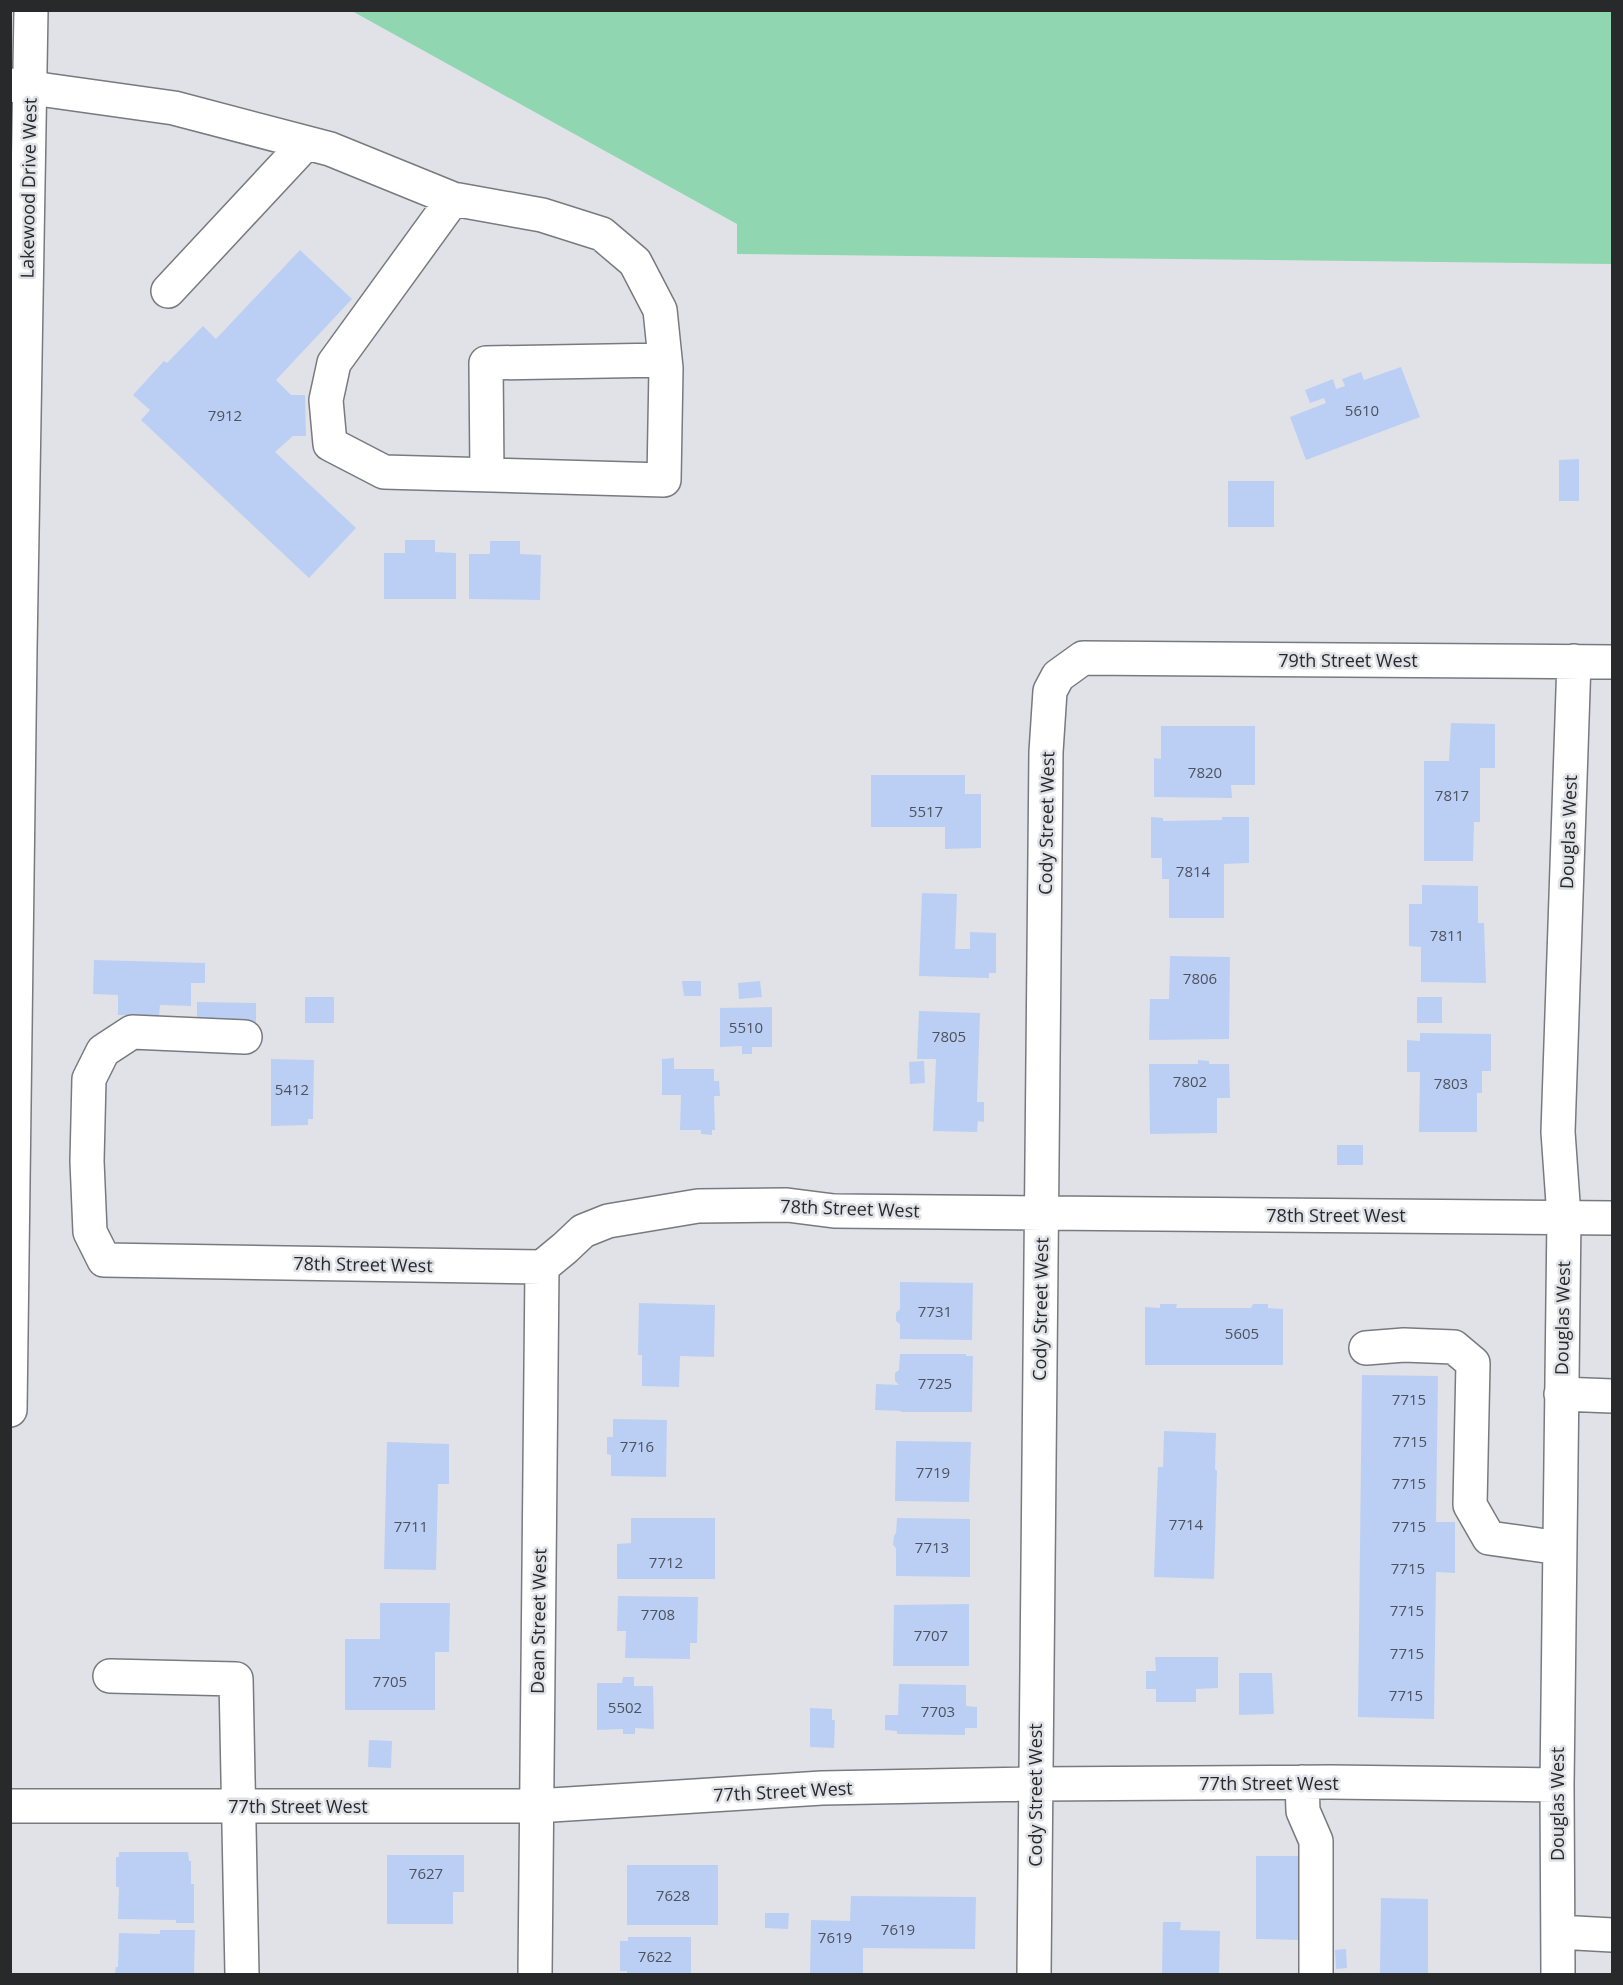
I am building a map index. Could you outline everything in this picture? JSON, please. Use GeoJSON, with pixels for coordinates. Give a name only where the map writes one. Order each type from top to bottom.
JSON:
{"type":"FeatureCollection","features":[{"type":"Feature","properties":{"kind":"street","name":"Lakewood Drive West"},"geometry":{"type":"LineString","coordinates":[[10,1410],[20,637],[20,87],[31,10]]}},
{"type":"Feature","properties":{"kind":"street"},"geometry":{"type":"LineString","coordinates":[[20,87],[174,108],[330,149],[453,199],[542,215],[602,234],[635,262],[660,310],[665,360],[664,480],[384,472],[330,444],[326,400],[333,363],[453,199]]}},
{"type":"Feature","properties":{"kind":"street"},"geometry":{"type":"LineString","coordinates":[[168,291],[306,143]]}},
{"type":"Feature","properties":{"kind":"street"},"geometry":{"type":"LineString","coordinates":[[487,475],[486,363],[665,360]]}},
{"type":"Feature","properties":{"kind":"street","name":"79th Street West"},"geometry":{"type":"LineString","coordinates":[[1083,658],[1612,662]]}},
{"type":"Feature","properties":{"kind":"street","name":"Cody Street West"},"geometry":{"type":"LineString","coordinates":[[1034,1974],[1046,752],[1050,691],[1058,676],[1083,658]]}},
{"type":"Feature","properties":{"kind":"street","name":"Douglas West"},"geometry":{"type":"LineString","coordinates":[[1558,1974],[1557,1785],[1564,1217],[1557,1132],[1574,661]]}},
{"type":"Feature","properties":{"kind":"street","name":"78th Street West"},"geometry":{"type":"LineString","coordinates":[[245,1037],[132,1032],[102,1051],[89,1079],[87,1161],[90,1232],[104,1260],[542,1267],[583,1231],[608,1221],[698,1206],[787,1205],[834,1211],[1612,1218]]}},
{"type":"Feature","properties":{"kind":"street","name":"Dean Street West"},"geometry":{"type":"LineString","coordinates":[[534,1974],[542,1267]]}},
{"type":"Feature","properties":{"kind":"street"},"geometry":{"type":"LineString","coordinates":[[1366,1348],[1404,1345],[1454,1347],[1473,1363],[1470,1505],[1489,1538],[1560,1548]]}},
{"type":"Feature","properties":{"kind":"street"},"geometry":{"type":"LineString","coordinates":[[1561,1394],[1612,1396]]}},
{"type":"Feature","properties":{"kind":"street"},"geometry":{"type":"LineString","coordinates":[[110,1676],[236,1680],[242,1974]]}},
{"type":"Feature","properties":{"kind":"street"},"geometry":{"type":"LineString","coordinates":[[1302,1782],[1302,1811],[1316,1841],[1316,1974]]}},
{"type":"Feature","properties":{"kind":"street","name":"77th Street West"},"geometry":{"type":"LineString","coordinates":[[10,1806],[536,1806],[822,1788],[1035,1784],[1302,1782],[1557,1785]]}},
{"type":"Feature","properties":{"kind":"street"},"geometry":{"type":"LineString","coordinates":[[1558,1932],[1612,1935]]}},
{"type":"Feature","properties":{"kind":"green space"},"geometry":{"type":"Polygon","coordinates":[[[352,11],[1612,11],[1612,264],[737,254],[737,224],[352,11]]]}},
{"type":"Feature","properties":{"kind":"building"},"geometry":{"type":"Polygon","coordinates":[[[300,250],[352,299],[276,380],[291,395],[305,395],[306,436],[293,436],[275,452],[356,528],[309,578],[141,420],[150,410],[133,395],[164,361],[167,363],[203,326],[216,339],[300,250]]]}},
{"type":"Feature","properties":{"kind":"building"},"geometry":{"type":"Polygon","coordinates":[[[1401,367],[1420,417],[1306,460],[1290,417],[1326,403],[1324,398],[1310,403],[1305,390],[1333,379],[1336,389],[1345,386],[1342,379],[1361,372],[1364,380],[1401,367]]]}},
{"type":"Feature","properties":{"kind":"building"},"geometry":{"type":"Polygon","coordinates":[[[1579,459],[1579,501],[1559,501],[1559,460],[1579,459]]]}},
{"type":"Feature","properties":{"kind":"building"},"geometry":{"type":"Polygon","coordinates":[[[1228,481],[1274,481],[1274,527],[1228,527],[1228,481]]]}},
{"type":"Feature","properties":{"kind":"building"},"geometry":{"type":"Polygon","coordinates":[[[405,540],[435,540],[435,552],[456,553],[456,599],[384,599],[384,553],[405,553],[405,540]]]}},
{"type":"Feature","properties":{"kind":"building"},"geometry":{"type":"Polygon","coordinates":[[[490,541],[520,541],[520,554],[541,555],[540,600],[469,599],[469,554],[490,554],[490,541]]]}},
{"type":"Feature","properties":{"kind":"building"},"geometry":{"type":"Polygon","coordinates":[[[1451,723],[1495,724],[1495,768],[1480,768],[1480,822],[1474,822],[1473,861],[1424,861],[1424,761],[1449,761],[1451,723]]]}},
{"type":"Feature","properties":{"kind":"building"},"geometry":{"type":"Polygon","coordinates":[[[1161,726],[1255,726],[1255,785],[1231,785],[1232,798],[1154,797],[1154,758],[1161,759],[1161,726]]]}},
{"type":"Feature","properties":{"kind":"building"},"geometry":{"type":"Polygon","coordinates":[[[871,775],[965,775],[965,794],[981,794],[981,848],[945,849],[945,827],[871,827],[871,775]]]}},
{"type":"Feature","properties":{"kind":"building"},"geometry":{"type":"Polygon","coordinates":[[[1151,817],[1163,818],[1163,821],[1249,817],[1249,863],[1224,864],[1224,918],[1169,918],[1169,879],[1162,879],[1162,858],[1151,858],[1151,817]]]}},
{"type":"Feature","properties":{"kind":"building"},"geometry":{"type":"Polygon","coordinates":[[[1422,885],[1478,886],[1478,923],[1484,923],[1486,983],[1421,982],[1421,947],[1409,946],[1409,904],[1422,904],[1422,885]]]}},
{"type":"Feature","properties":{"kind":"building"},"geometry":{"type":"Polygon","coordinates":[[[922,893],[957,894],[955,949],[970,949],[970,932],[996,933],[996,973],[989,973],[989,978],[919,976],[922,893]]]}},
{"type":"Feature","properties":{"kind":"building"},"geometry":{"type":"Polygon","coordinates":[[[1170,956],[1230,957],[1229,1039],[1149,1040],[1150,999],[1169,999],[1170,956]]]}},
{"type":"Feature","properties":{"kind":"building"},"geometry":{"type":"Polygon","coordinates":[[[94,960],[205,963],[205,983],[191,983],[191,1006],[160,1005],[159,1016],[118,1015],[118,995],[93,994],[94,960]]]}},
{"type":"Feature","properties":{"kind":"building"},"geometry":{"type":"Polygon","coordinates":[[[682,981],[701,981],[701,996],[684,996],[682,981]]]}},
{"type":"Feature","properties":{"kind":"building"},"geometry":{"type":"Polygon","coordinates":[[[760,981],[762,997],[739,999],[738,983],[760,981]]]}},
{"type":"Feature","properties":{"kind":"building"},"geometry":{"type":"Polygon","coordinates":[[[305,997],[334,997],[334,1023],[305,1023],[305,997]]]}},
{"type":"Feature","properties":{"kind":"building"},"geometry":{"type":"Polygon","coordinates":[[[1417,997],[1442,997],[1442,1023],[1417,1023],[1417,997]]]}},
{"type":"Feature","properties":{"kind":"building"},"geometry":{"type":"Polygon","coordinates":[[[197,1002],[256,1003],[256,1030],[197,1029],[197,1002]]]}},
{"type":"Feature","properties":{"kind":"building"},"geometry":{"type":"Polygon","coordinates":[[[772,1007],[772,1047],[752,1047],[752,1054],[742,1054],[742,1046],[720,1047],[720,1008],[772,1007]]]}},
{"type":"Feature","properties":{"kind":"building"},"geometry":{"type":"Polygon","coordinates":[[[919,1011],[980,1013],[977,1102],[984,1102],[984,1122],[978,1121],[977,1132],[933,1131],[936,1059],[917,1059],[919,1011]]]}},
{"type":"Feature","properties":{"kind":"building"},"geometry":{"type":"Polygon","coordinates":[[[1420,1033],[1491,1034],[1491,1071],[1482,1071],[1482,1093],[1477,1093],[1477,1132],[1419,1132],[1420,1072],[1407,1072],[1407,1040],[1420,1041],[1420,1033]]]}},
{"type":"Feature","properties":{"kind":"building"},"geometry":{"type":"Polygon","coordinates":[[[674,1058],[674,1069],[714,1069],[714,1081],[719,1081],[720,1096],[714,1096],[715,1130],[712,1130],[712,1135],[701,1134],[701,1130],[680,1130],[681,1095],[662,1095],[662,1059],[674,1058]]]}},
{"type":"Feature","properties":{"kind":"building"},"geometry":{"type":"Polygon","coordinates":[[[271,1059],[314,1060],[313,1119],[308,1119],[308,1125],[271,1126],[271,1059]]]}},
{"type":"Feature","properties":{"kind":"building"},"geometry":{"type":"Polygon","coordinates":[[[1198,1060],[1209,1061],[1209,1064],[1229,1064],[1230,1098],[1217,1098],[1217,1133],[1150,1134],[1149,1064],[1198,1064],[1198,1060]]]}},
{"type":"Feature","properties":{"kind":"building"},"geometry":{"type":"Polygon","coordinates":[[[924,1061],[925,1083],[910,1084],[909,1062],[924,1061]]]}},
{"type":"Feature","properties":{"kind":"building"},"geometry":{"type":"Polygon","coordinates":[[[1337,1145],[1363,1145],[1363,1165],[1337,1165],[1337,1145]]]}},
{"type":"Feature","properties":{"kind":"building"},"geometry":{"type":"Polygon","coordinates":[[[900,1282],[973,1283],[972,1340],[900,1339],[900,1324],[896,1321],[896,1313],[900,1309],[900,1282]]]}},
{"type":"Feature","properties":{"kind":"building"},"geometry":{"type":"Polygon","coordinates":[[[639,1303],[715,1305],[714,1357],[680,1356],[679,1387],[642,1386],[642,1355],[638,1355],[639,1303]]]}},
{"type":"Feature","properties":{"kind":"building"},"geometry":{"type":"Polygon","coordinates":[[[1160,1304],[1177,1304],[1176,1308],[1251,1308],[1253,1304],[1268,1304],[1268,1308],[1283,1309],[1283,1365],[1145,1365],[1145,1307],[1160,1308],[1160,1304]]]}},
{"type":"Feature","properties":{"kind":"building"},"geometry":{"type":"Polygon","coordinates":[[[900,1354],[966,1354],[966,1356],[973,1356],[972,1412],[875,1410],[876,1384],[899,1385],[895,1381],[895,1373],[899,1370],[900,1354]]]}},
{"type":"Feature","properties":{"kind":"building"},"geometry":{"type":"Polygon","coordinates":[[[1362,1375],[1438,1376],[1436,1522],[1455,1522],[1455,1573],[1436,1572],[1434,1719],[1358,1717],[1362,1375]]]}},
{"type":"Feature","properties":{"kind":"building"},"geometry":{"type":"Polygon","coordinates":[[[613,1419],[667,1420],[666,1477],[611,1476],[611,1455],[607,1454],[607,1437],[613,1437],[613,1419]]]}},
{"type":"Feature","properties":{"kind":"building"},"geometry":{"type":"Polygon","coordinates":[[[1164,1431],[1216,1433],[1214,1579],[1154,1577],[1158,1467],[1163,1467],[1164,1431]]]}},
{"type":"Feature","properties":{"kind":"building"},"geometry":{"type":"Polygon","coordinates":[[[896,1441],[971,1442],[969,1502],[895,1501],[896,1441]]]}},
{"type":"Feature","properties":{"kind":"building"},"geometry":{"type":"Polygon","coordinates":[[[387,1442],[449,1444],[449,1484],[438,1484],[436,1570],[384,1569],[387,1442]]]}},
{"type":"Feature","properties":{"kind":"building"},"geometry":{"type":"Polygon","coordinates":[[[631,1518],[715,1518],[715,1579],[617,1579],[617,1544],[631,1543],[631,1518]]]}},
{"type":"Feature","properties":{"kind":"building"},"geometry":{"type":"Polygon","coordinates":[[[897,1518],[970,1519],[970,1577],[896,1576],[896,1548],[893,1545],[897,1518]]]}},
{"type":"Feature","properties":{"kind":"building"},"geometry":{"type":"Polygon","coordinates":[[[618,1596],[698,1597],[697,1643],[690,1643],[690,1659],[625,1658],[626,1631],[617,1631],[618,1596]]]}},
{"type":"Feature","properties":{"kind":"building"},"geometry":{"type":"Polygon","coordinates":[[[380,1603],[450,1603],[449,1652],[435,1652],[435,1710],[345,1710],[345,1639],[380,1639],[380,1603]]]}},
{"type":"Feature","properties":{"kind":"building"},"geometry":{"type":"Polygon","coordinates":[[[969,1604],[969,1666],[893,1666],[894,1605],[969,1604]]]}},
{"type":"Feature","properties":{"kind":"building"},"geometry":{"type":"Polygon","coordinates":[[[1155,1657],[1218,1657],[1218,1688],[1196,1689],[1196,1702],[1156,1702],[1156,1689],[1146,1689],[1146,1671],[1156,1671],[1155,1657]]]}},
{"type":"Feature","properties":{"kind":"building"},"geometry":{"type":"Polygon","coordinates":[[[1239,1673],[1272,1673],[1274,1714],[1239,1715],[1239,1673]]]}},
{"type":"Feature","properties":{"kind":"building"},"geometry":{"type":"Polygon","coordinates":[[[623,1677],[634,1677],[634,1686],[653,1686],[654,1729],[635,1728],[635,1734],[623,1734],[623,1729],[597,1730],[597,1683],[622,1683],[623,1677]]]}},
{"type":"Feature","properties":{"kind":"building"},"geometry":{"type":"Polygon","coordinates":[[[899,1684],[966,1685],[966,1706],[977,1707],[977,1728],[965,1728],[965,1735],[897,1734],[897,1731],[885,1730],[885,1715],[898,1715],[899,1684]]]}},
{"type":"Feature","properties":{"kind":"building"},"geometry":{"type":"Polygon","coordinates":[[[810,1708],[832,1709],[832,1720],[835,1720],[834,1748],[810,1747],[810,1708]]]}},
{"type":"Feature","properties":{"kind":"building"},"geometry":{"type":"Polygon","coordinates":[[[369,1740],[392,1741],[391,1768],[368,1767],[369,1740]]]}},
{"type":"Feature","properties":{"kind":"building"},"geometry":{"type":"Polygon","coordinates":[[[119,1852],[188,1852],[189,1861],[191,1861],[191,1884],[194,1884],[194,1923],[176,1923],[176,1920],[118,1919],[119,1887],[116,1887],[116,1857],[119,1857],[119,1852]]]}},
{"type":"Feature","properties":{"kind":"building"},"geometry":{"type":"Polygon","coordinates":[[[387,1855],[464,1855],[464,1892],[453,1892],[453,1924],[387,1924],[387,1855]]]}},
{"type":"Feature","properties":{"kind":"building"},"geometry":{"type":"Polygon","coordinates":[[[1256,1856],[1299,1856],[1299,1940],[1256,1939],[1256,1856]]]}},
{"type":"Feature","properties":{"kind":"building"},"geometry":{"type":"Polygon","coordinates":[[[627,1865],[718,1865],[718,1925],[627,1925],[627,1865]]]}},
{"type":"Feature","properties":{"kind":"building"},"geometry":{"type":"Polygon","coordinates":[[[851,1896],[976,1897],[975,1949],[863,1948],[863,1974],[810,1974],[811,1920],[850,1921],[851,1896]]]}},
{"type":"Feature","properties":{"kind":"building"},"geometry":{"type":"Polygon","coordinates":[[[1381,1898],[1428,1899],[1428,1974],[1380,1974],[1381,1898]]]}},
{"type":"Feature","properties":{"kind":"building"},"geometry":{"type":"Polygon","coordinates":[[[765,1913],[789,1913],[788,1929],[765,1928],[765,1913]]]}},
{"type":"Feature","properties":{"kind":"building"},"geometry":{"type":"Polygon","coordinates":[[[1163,1922],[1181,1922],[1180,1930],[1220,1931],[1219,1974],[1162,1974],[1163,1922]]]}},
{"type":"Feature","properties":{"kind":"building"},"geometry":{"type":"Polygon","coordinates":[[[160,1930],[195,1930],[194,1974],[115,1974],[116,1967],[118,1967],[119,1933],[160,1934],[160,1930]]]}},
{"type":"Feature","properties":{"kind":"building"},"geometry":{"type":"Polygon","coordinates":[[[628,1937],[691,1937],[691,1974],[627,1974],[627,1971],[620,1971],[620,1941],[628,1941],[628,1937]]]}},
{"type":"Feature","properties":{"kind":"building"},"geometry":{"type":"Polygon","coordinates":[[[1346,1949],[1347,1968],[1336,1969],[1335,1950],[1346,1949]]]}}]}
